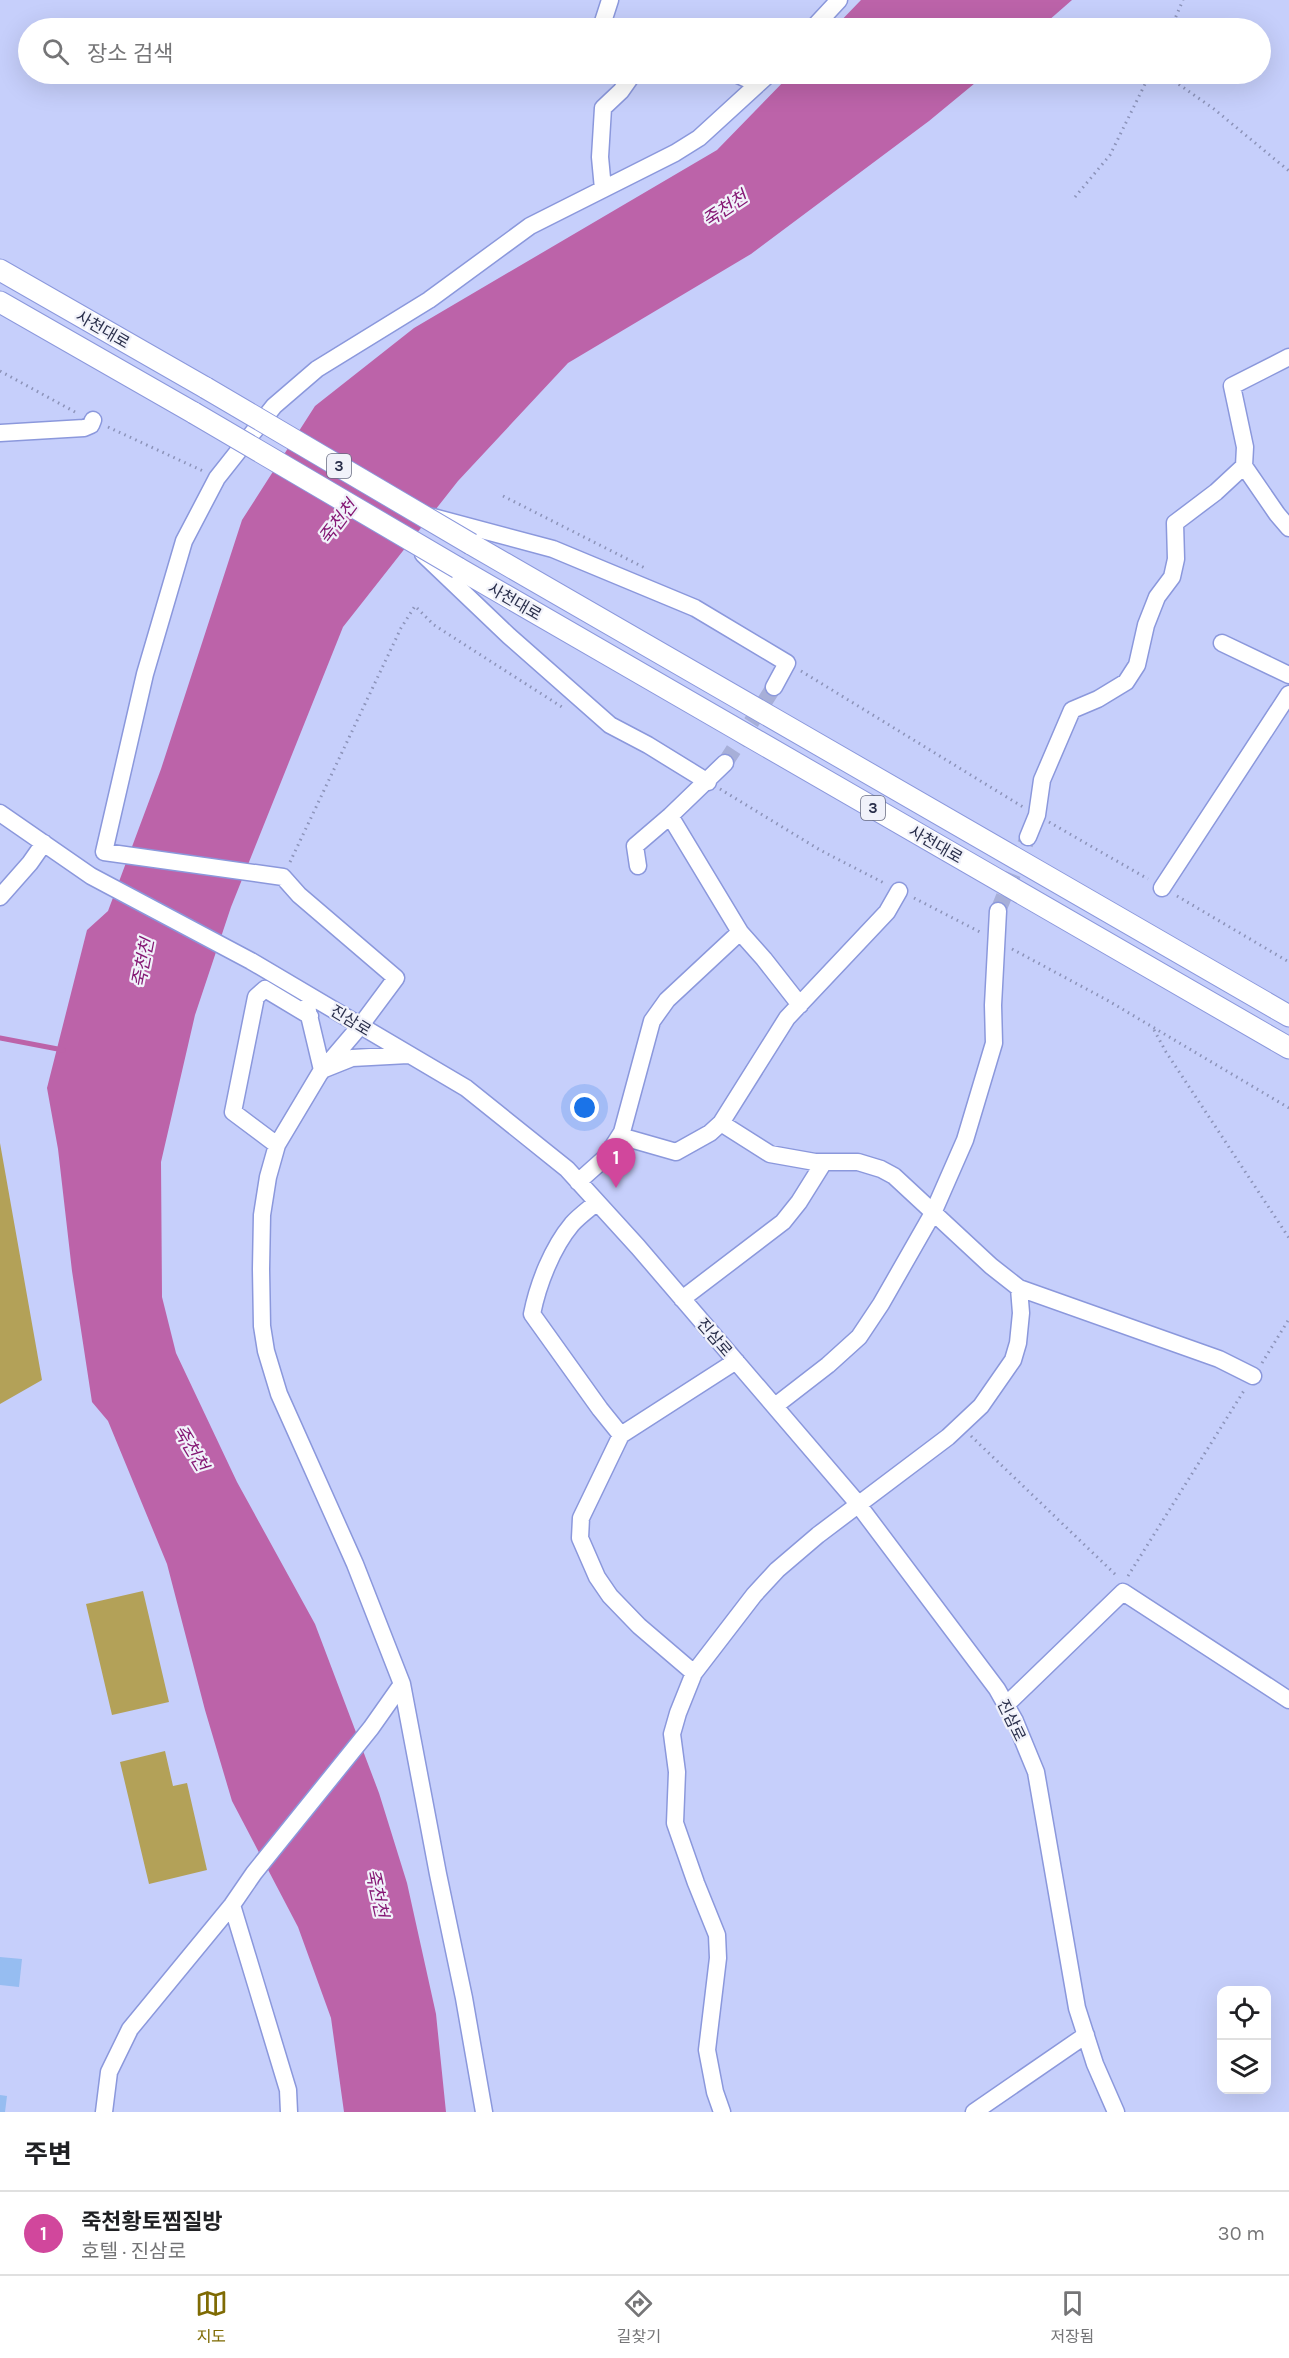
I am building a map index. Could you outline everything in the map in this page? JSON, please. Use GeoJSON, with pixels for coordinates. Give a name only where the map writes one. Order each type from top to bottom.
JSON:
{"type":"FeatureCollection","features":[{"type":"Feature","properties":{"kind":"main road","name":"사천대로"},"geometry":{"type":"LineString","coordinates":[[0,270],[1289,1016]]}},
{"type":"Feature","properties":{"kind":"main road","name":"사천대로"},"geometry":{"type":"LineString","coordinates":[[0,302],[1289,1048]]}},
{"type":"Feature","properties":{"kind":"street"},"geometry":{"type":"LineString","coordinates":[[604,18],[610,0]]}},
{"type":"Feature","properties":{"kind":"street"},"geometry":{"type":"LineString","coordinates":[[822,18],[839,0]]}},
{"type":"Feature","properties":{"kind":"street"},"geometry":{"type":"LineString","coordinates":[[603,189],[600,157],[603,108],[626,84]]}},
{"type":"Feature","properties":{"kind":"street"},"geometry":{"type":"LineString","coordinates":[[97,879],[145,674],[184,541],[217,478],[274,406],[317,369],[429,300],[530,226],[699,138],[758,84]]}},
{"type":"Feature","properties":{"kind":"street"},"geometry":{"type":"LineString","coordinates":[[1289,357],[1232,386],[1245,447],[1244,466],[1276,514],[1289,528]]}},
{"type":"Feature","properties":{"kind":"street"},"geometry":{"type":"LineString","coordinates":[[0,433],[84,428],[91,425],[93,420]]}},
{"type":"Feature","properties":{"kind":"street"},"geometry":{"type":"LineString","coordinates":[[1028,837],[1037,815],[1042,780],[1072,710],[1098,699],[1126,682],[1137,665],[1146,625],[1157,597],[1172,577],[1176,559],[1175,523],[1216,492],[1244,466]]}},
{"type":"Feature","properties":{"kind":"street"},"geometry":{"type":"LineString","coordinates":[[417,512],[553,549],[695,608],[788,663],[774,687]]}},
{"type":"Feature","properties":{"kind":"street"},"geometry":{"type":"LineString","coordinates":[[405,537],[509,636],[610,725],[648,745],[708,782]]}},
{"type":"Feature","properties":{"kind":"street"},"geometry":{"type":"LineString","coordinates":[[1221,643],[1289,675]]}},
{"type":"Feature","properties":{"kind":"street"},"geometry":{"type":"LineString","coordinates":[[1162,888],[1289,694]]}},
{"type":"Feature","properties":{"kind":"street"},"geometry":{"type":"LineString","coordinates":[[638,866],[635,846],[708,782],[725,763]]}},
{"type":"Feature","properties":{"kind":"street","name":"진삼로"},"geometry":{"type":"LineString","coordinates":[[0,813],[97,879],[251,961],[466,1088],[545,1151],[578,1182],[775,1406],[859,1506],[997,1689],[1015,1721],[1035,1772],[1077,2008],[1095,2064],[1116,2112]]}},
{"type":"Feature","properties":{"kind":"street"},"geometry":{"type":"LineString","coordinates":[[670,816],[740,932],[765,959],[800,1005]]}},
{"type":"Feature","properties":{"kind":"street"},"geometry":{"type":"LineString","coordinates":[[0,897],[44,843]]}},
{"type":"Feature","properties":{"kind":"street"},"geometry":{"type":"LineString","coordinates":[[104,852],[283,878],[299,895],[396,978],[361,1025],[322,1070],[278,1145],[268,1177],[262,1215],[262,1326],[266,1351],[279,1394],[355,1564],[402,1684],[438,1874],[465,1998],[484,2112]]}},
{"type":"Feature","properties":{"kind":"street"},"geometry":{"type":"LineString","coordinates":[[620,1136],[676,1152],[710,1133],[721,1124],[788,1017],[887,912],[899,891]]}},
{"type":"Feature","properties":{"kind":"street"},"geometry":{"type":"LineString","coordinates":[[775,1406],[828,1365],[858,1337],[881,1304],[933,1214],[965,1140],[994,1042],[993,994],[998,911]]}},
{"type":"Feature","properties":{"kind":"street"},"geometry":{"type":"LineString","coordinates":[[578,1182],[606,1157],[620,1136],[629,1114],[652,1021],[667,1000],[740,932]]}},
{"type":"Feature","properties":{"kind":"street"},"geometry":{"type":"LineString","coordinates":[[278,1145],[233,1112],[256,997],[264,989],[310,1016]]}},
{"type":"Feature","properties":{"kind":"street"},"geometry":{"type":"LineString","coordinates":[[303,991],[322,1070]]}},
{"type":"Feature","properties":{"kind":"street"},"geometry":{"type":"LineString","coordinates":[[322,1070],[352,1058],[385,1055],[411,1056]]}},
{"type":"Feature","properties":{"kind":"street"},"geometry":{"type":"LineString","coordinates":[[721,1124],[770,1154],[824,1162],[858,1162],[880,1168],[894,1176],[991,1266],[1019,1288],[1219,1359],[1253,1376]]}},
{"type":"Feature","properties":{"kind":"street"},"geometry":{"type":"LineString","coordinates":[[682,1299],[783,1222],[799,1202],[824,1162]]}},
{"type":"Feature","properties":{"kind":"street"},"geometry":{"type":"LineString","coordinates":[[597,1202],[572,1224],[554,1253],[535,1296],[532,1314],[621,1435]]}},
{"type":"Feature","properties":{"kind":"street"},"geometry":{"type":"LineString","coordinates":[[722,2112],[715,2092],[707,2050],[718,1958],[717,1935],[675,1823],[676,1772],[672,1734],[694,1673],[754,1595],[777,1570],[818,1535],[859,1506],[960,1426],[981,1406],[1013,1360],[1018,1343],[1021,1313],[1019,1288]]}},
{"type":"Feature","properties":{"kind":"street"},"geometry":{"type":"LineString","coordinates":[[694,1673],[639,1626],[610,1596],[597,1577],[580,1538],[581,1518],[621,1435],[736,1361]]}},
{"type":"Feature","properties":{"kind":"street"},"geometry":{"type":"LineString","coordinates":[[1006,1705],[1124,1588],[1289,1700]]}},
{"type":"Feature","properties":{"kind":"street"},"geometry":{"type":"LineString","coordinates":[[104,2112],[109,2072],[130,2029],[232,1905],[254,1873],[371,1728],[402,1684]]}},
{"type":"Feature","properties":{"kind":"street"},"geometry":{"type":"LineString","coordinates":[[232,1905],[288,2090],[289,2112]]}},
{"type":"Feature","properties":{"kind":"street"},"geometry":{"type":"LineString","coordinates":[[974,2112],[1086,2035]]}},
{"type":"Feature","properties":{"kind":"path"},"geometry":{"type":"LineString","coordinates":[[1175,18],[1184,0]]}},
{"type":"Feature","properties":{"kind":"path"},"geometry":{"type":"LineString","coordinates":[[1075,197],[1110,155],[1145,84]]}},
{"type":"Feature","properties":{"kind":"path"},"geometry":{"type":"LineString","coordinates":[[1178,84],[1214,109],[1289,171]]}},
{"type":"Feature","properties":{"kind":"path"},"geometry":{"type":"LineString","coordinates":[[504,496],[642,566],[651,573]]}},
{"type":"Feature","properties":{"kind":"path"},"geometry":{"type":"LineString","coordinates":[[1289,1108],[1153,1028],[1166,1052],[1289,1238]]}},
{"type":"Feature","properties":{"kind":"path"},"geometry":{"type":"LineString","coordinates":[[960,1426],[1124,1588],[1129,1572],[1289,1319]]}},
{"type":"Feature","properties":{"kind":"shaded area"},"geometry":{"type":"Polygon","coordinates":[[[0,1143],[42,1380],[0,1404],[0,1143]]]}},
{"type":"Feature","properties":{"kind":"shaded area"},"geometry":{"type":"Polygon","coordinates":[[[143,1591],[169,1702],[112,1715],[86,1604],[143,1591]]]}},
{"type":"Feature","properties":{"kind":"shaded area"},"geometry":{"type":"Polygon","coordinates":[[[165,1751],[173,1786],[187,1783],[207,1870],[149,1884],[120,1762],[165,1751]]]}},
{"type":"Feature","properties":{"kind":"water"},"geometry":{"type":"Polygon","coordinates":[[[861,0],[1072,0],[1051,18],[844,18],[861,0]]]}},
{"type":"Feature","properties":{"kind":"water","name":"죽천천"},"geometry":{"type":"Polygon","coordinates":[[[781,84],[974,84],[929,121],[751,254],[568,363],[458,481],[343,627],[231,907],[195,1015],[161,1162],[162,1297],[176,1353],[237,1482],[315,1624],[379,1793],[407,1883],[436,2014],[446,2112],[344,2112],[331,2018],[298,1927],[232,1801],[205,1710],[167,1564],[108,1421],[92,1402],[72,1271],[58,1149],[47,1088],[87,930],[108,911],[161,769],[242,520],[315,406],[414,328],[717,150],[781,84]]]}},
{"type":"Feature","properties":{"kind":"building"},"geometry":{"type":"Polygon","coordinates":[[[0,1957],[22,1959],[19,1987],[0,1985],[0,1957]]]}},
{"type":"Feature","properties":{"kind":"building"},"geometry":{"type":"Polygon","coordinates":[[[0,2095],[7,2096],[5,2112],[0,2112],[0,2095]]]}},
{"type":"Feature","properties":{"kind":"waterway"},"geometry":{"type":"LineString","coordinates":[[0,1038],[63,1050]]}},
{"type":"Feature","properties":{"kind":"tunnel"},"geometry":{"type":"LineString","coordinates":[[725,763],[774,687]]}},
{"type":"Feature","properties":{"kind":"tunnel"},"geometry":{"type":"LineString","coordinates":[[998,911],[1028,837]]}},
{"type":"Feature","properties":{"kind":"place","name":"죽천황토찜질방"},"geometry":{"type":"Point","coordinates":[616,1188]}}]}
